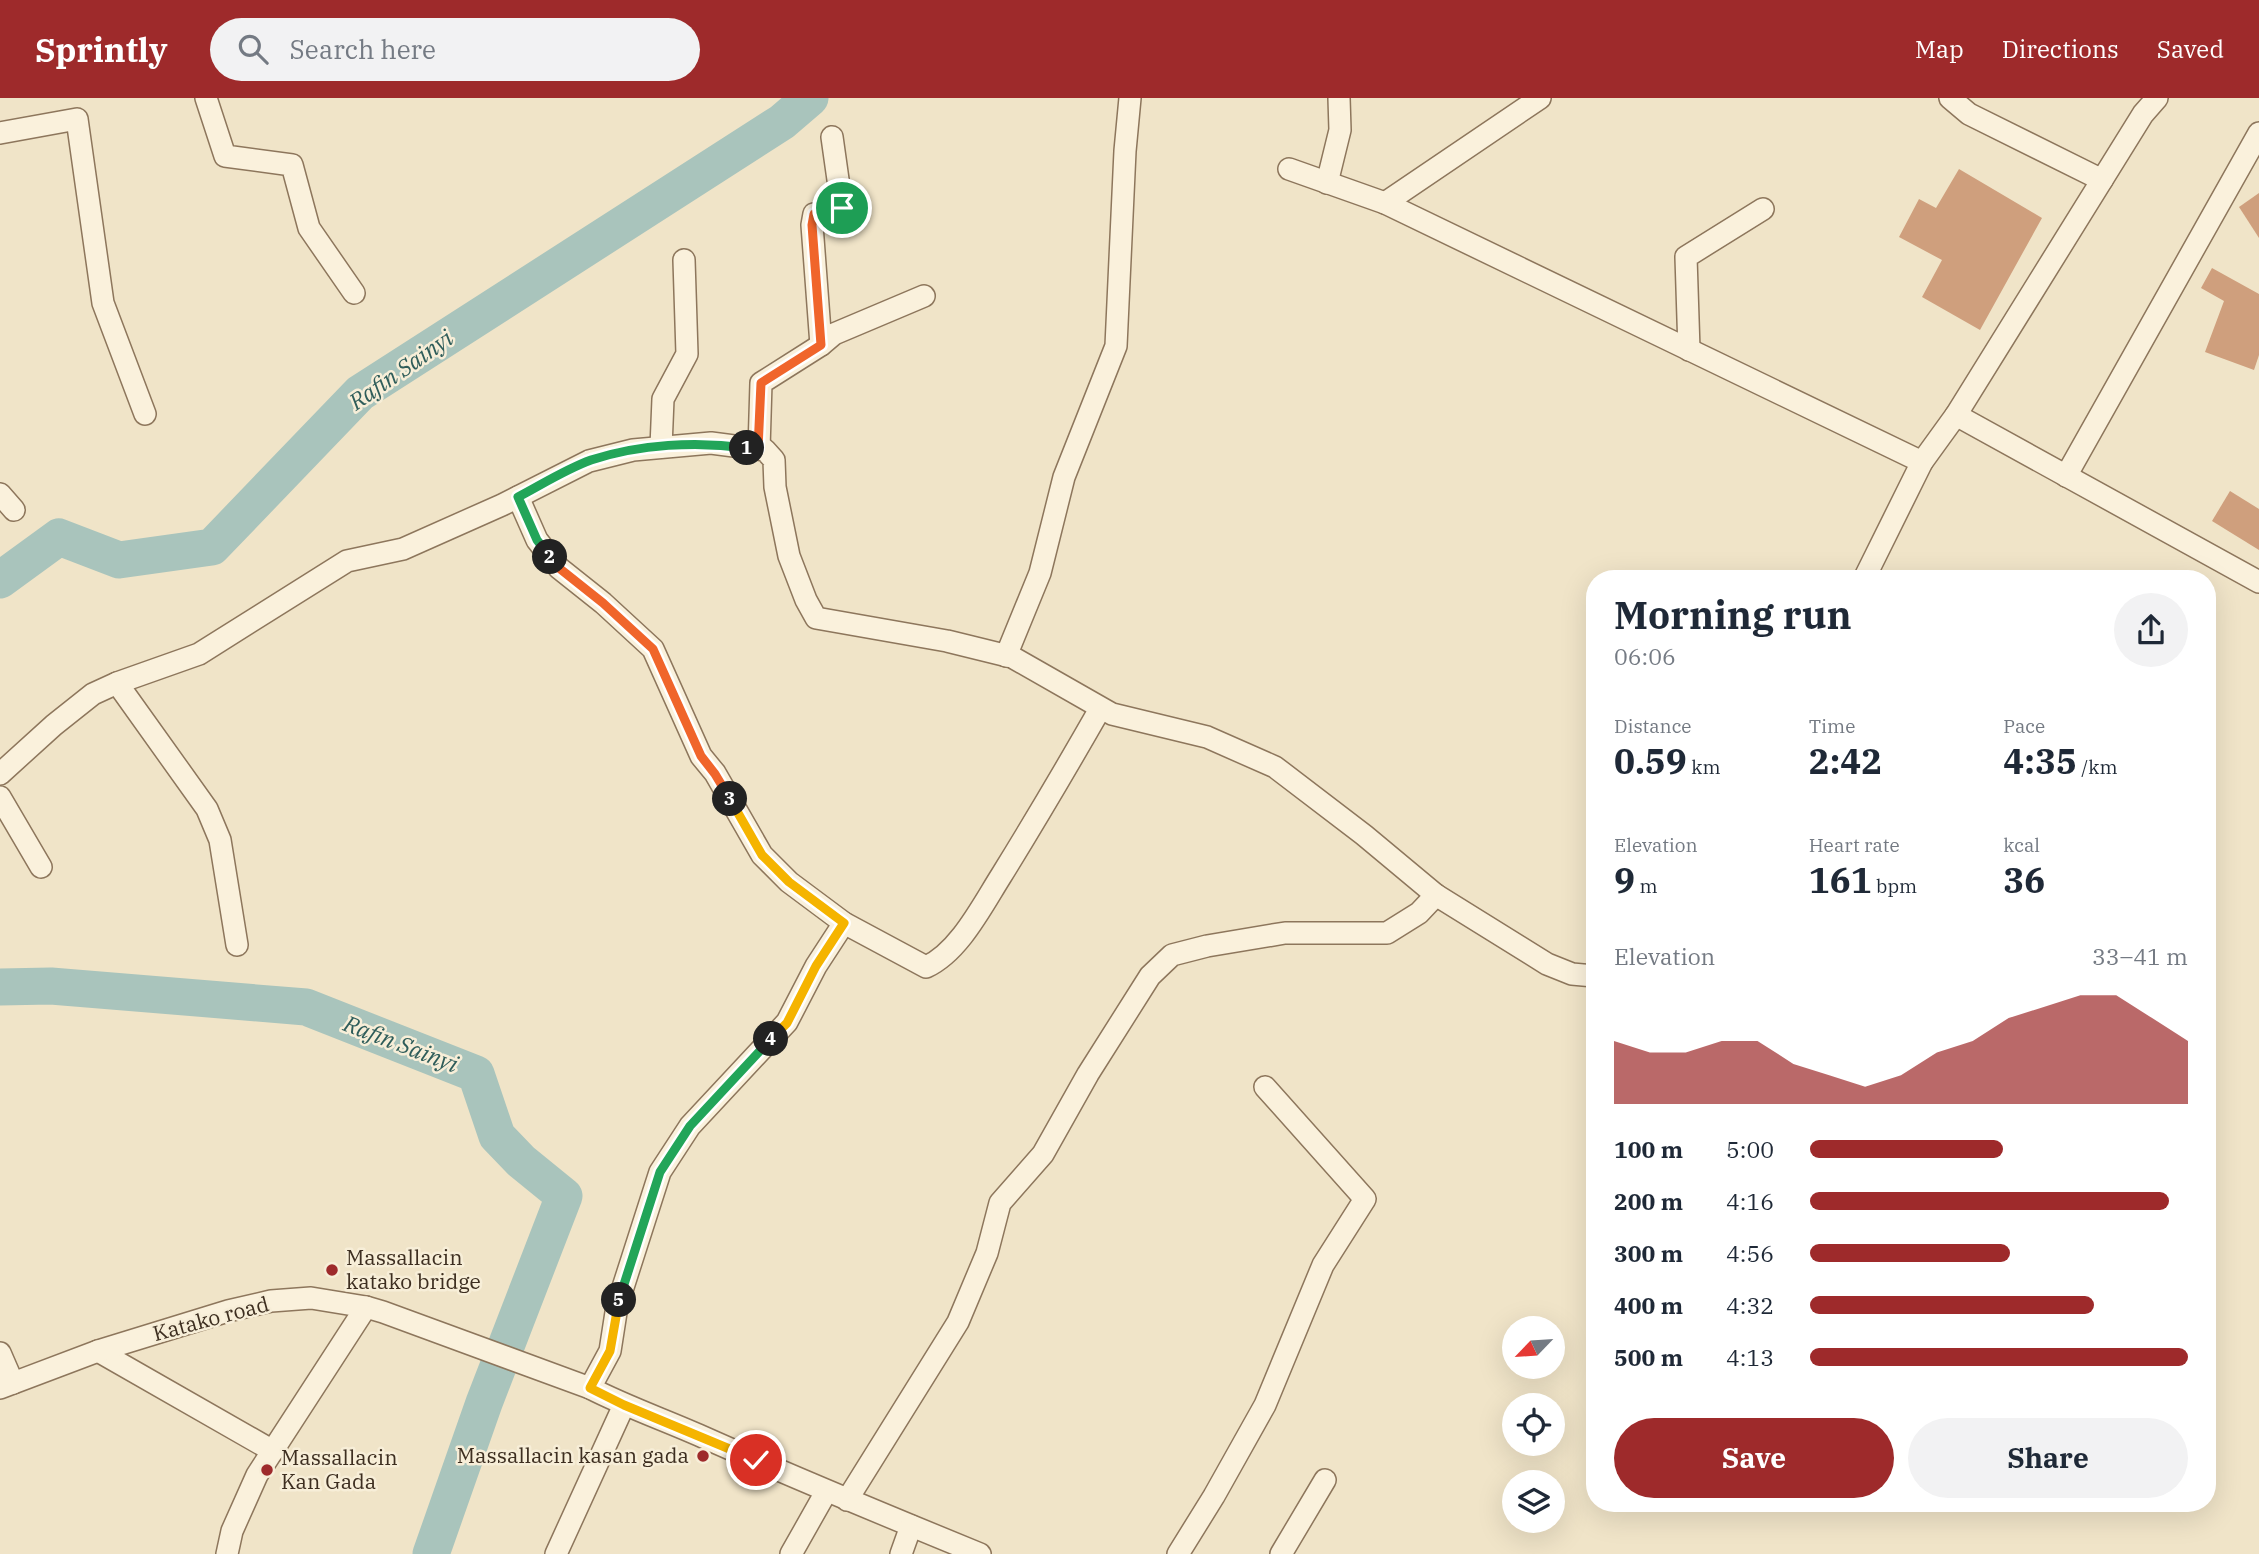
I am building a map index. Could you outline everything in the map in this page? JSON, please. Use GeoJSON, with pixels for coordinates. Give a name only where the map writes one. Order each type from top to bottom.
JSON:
{"type":"FeatureCollection","features":[{"type":"Feature","properties":{"kind":"street"},"geometry":{"type":"LineString","coordinates":[[206,98],[225,156],[292,164],[309,228],[354,293]]}},
{"type":"Feature","properties":{"kind":"street"},"geometry":{"type":"LineString","coordinates":[[1006,656],[1040,573],[1064,477],[1116,346],[1130,98]]}},
{"type":"Feature","properties":{"kind":"street"},"geometry":{"type":"LineString","coordinates":[[1327,183],[1339,130],[1339,98]]}},
{"type":"Feature","properties":{"kind":"street"},"geometry":{"type":"LineString","coordinates":[[1385,203],[1540,98]]}},
{"type":"Feature","properties":{"kind":"street"},"geometry":{"type":"LineString","coordinates":[[1950,98],[1969,114],[2102,180]]}},
{"type":"Feature","properties":{"kind":"street"},"geometry":{"type":"LineString","coordinates":[[1868,570],[1922,462],[1956,415],[2143,114],[2157,98]]}},
{"type":"Feature","properties":{"kind":"street"},"geometry":{"type":"LineString","coordinates":[[0,132],[77,119],[103,303],[145,414]]}},
{"type":"Feature","properties":{"kind":"street"},"geometry":{"type":"LineString","coordinates":[[2066,476],[2259,133]]}},
{"type":"Feature","properties":{"kind":"street"},"geometry":{"type":"LineString","coordinates":[[821,345],[812,225],[814,214],[842,208],[832,137]]}},
{"type":"Feature","properties":{"kind":"street"},"geometry":{"type":"LineString","coordinates":[[1289,169],[1385,203],[1922,462]]}},
{"type":"Feature","properties":{"kind":"street"},"geometry":{"type":"LineString","coordinates":[[1689,350],[1686,257],[1763,209]]}},
{"type":"Feature","properties":{"kind":"street"},"geometry":{"type":"LineString","coordinates":[[661,447],[663,399],[687,354],[684,260]]}},
{"type":"Feature","properties":{"kind":"street"},"geometry":{"type":"LineString","coordinates":[[758,449],[761,383],[834,334],[924,296]]}},
{"type":"Feature","properties":{"kind":"street"},"geometry":{"type":"LineString","coordinates":[[1956,415],[2259,582]]}},
{"type":"Feature","properties":{"kind":"street"},"geometry":{"type":"LineString","coordinates":[[0,774],[93,694],[199,654],[347,561],[403,549],[518,497],[589,461],[633,450],[711,443],[765,450],[774,460],[775,487],[789,556],[816,618],[947,641],[1013,657],[1100,709],[1208,737],[1275,767],[1364,835],[1436,895],[1547,964],[1572,974],[1586,975]]}},
{"type":"Feature","properties":{"kind":"street"},"geometry":{"type":"LineString","coordinates":[[518,497],[537,540],[559,568],[603,603],[653,649],[701,756],[715,774],[762,855],[789,882],[844,923],[926,967],[938,961],[968,928],[1100,709]]}},
{"type":"Feature","properties":{"kind":"street"},"geometry":{"type":"LineString","coordinates":[[117,683],[207,809],[222,851],[237,945]]}},
{"type":"Feature","properties":{"kind":"street"},"geometry":{"type":"LineString","coordinates":[[0,797],[41,867]]}},
{"type":"Feature","properties":{"kind":"street"},"geometry":{"type":"LineString","coordinates":[[847,1500],[958,1322],[987,1253],[1000,1203],[1043,1154],[1088,1074],[1150,976],[1172,955],[1208,946],[1285,933],[1387,933],[1419,913],[1436,895]]}},
{"type":"Feature","properties":{"kind":"street"},"geometry":{"type":"LineString","coordinates":[[590,1388],[610,1351],[617,1306],[660,1172],[690,1126],[787,1023],[816,966],[844,923]]}},
{"type":"Feature","properties":{"kind":"street"},"geometry":{"type":"LineString","coordinates":[[1178,1554],[1265,1405],[1323,1265],[1365,1199],[1265,1087]]}},
{"type":"Feature","properties":{"kind":"street","name":"Katako road"},"geometry":{"type":"LineString","coordinates":[[7,1385],[98,1351],[228,1311],[271,1301],[311,1298],[366,1307],[590,1388],[826,1492],[980,1554]]}},
{"type":"Feature","properties":{"kind":"street"},"geometry":{"type":"LineString","coordinates":[[228,1554],[232,1531],[257,1475],[366,1307]]}},
{"type":"Feature","properties":{"kind":"street"},"geometry":{"type":"LineString","coordinates":[[98,1351],[273,1451]]}},
{"type":"Feature","properties":{"kind":"street"},"geometry":{"type":"LineString","coordinates":[[0,1353],[7,1385]]}},
{"type":"Feature","properties":{"kind":"street"},"geometry":{"type":"LineString","coordinates":[[556,1554],[624,1405]]}},
{"type":"Feature","properties":{"kind":"street"},"geometry":{"type":"LineString","coordinates":[[1281,1554],[1325,1480]]}},
{"type":"Feature","properties":{"kind":"street"},"geometry":{"type":"LineString","coordinates":[[791,1554],[826,1492]]}},
{"type":"Feature","properties":{"kind":"street"},"geometry":{"type":"LineString","coordinates":[[901,1554],[911,1526]]}},
{"type":"Feature","properties":{"kind":"building"},"geometry":{"type":"Polygon","coordinates":[[[1959,169],[2042,218],[1980,330],[1922,297],[1942,260],[1899,237],[1919,199],[1936,208],[1959,169]]]}},
{"type":"Feature","properties":{"kind":"building"},"geometry":{"type":"Polygon","coordinates":[[[2259,193],[2259,238],[2239,207],[2259,193]]]}},
{"type":"Feature","properties":{"kind":"building"},"geometry":{"type":"Polygon","coordinates":[[[2212,268],[2259,294],[2259,355],[2254,370],[2205,352],[2224,301],[2201,288],[2212,268]]]}},
{"type":"Feature","properties":{"kind":"building"},"geometry":{"type":"Polygon","coordinates":[[[2230,491],[2259,509],[2259,550],[2212,521],[2230,491]]]}},
{"type":"Feature","properties":{"kind":"waterway","name":"Rafin Sainyi"},"geometry":{"type":"LineString","coordinates":[[0,580],[59,537],[119,560],[212,547],[360,393],[782,122],[810,98]]}},
{"type":"Feature","properties":{"kind":"waterway","name":"Rafin Sainyi"},"geometry":{"type":"LineString","coordinates":[[0,987],[51,986],[306,1007],[476,1074],[497,1136],[521,1161],[564,1196],[484,1403],[431,1554]]}},
{"type":"Feature","properties":{"kind":"place","name":"Massallacin katako bridge"},"geometry":{"type":"Point","coordinates":[332,1270]}},
{"type":"Feature","properties":{"kind":"place","name":"Massallacin kasan gada"},"geometry":{"type":"Point","coordinates":[703,1456]}},
{"type":"Feature","properties":{"kind":"place","name":"Massallacin Kan Gada"},"geometry":{"type":"Point","coordinates":[267,1470]}},
{"type":"Feature","properties":{"kind":"route"},"geometry":{"type":"LineString","coordinates":[[756,1460],[590,1388],[610,1351],[617,1306],[660,1172],[690,1126],[787,1023],[816,966],[844,923],[789,882],[762,855],[715,774],[701,756],[653,649],[603,603],[559,568],[537,540],[518,497],[589,461],[633,450],[711,443],[758,449],[761,383],[821,345],[812,225],[814,214],[842,208]]}}]}
